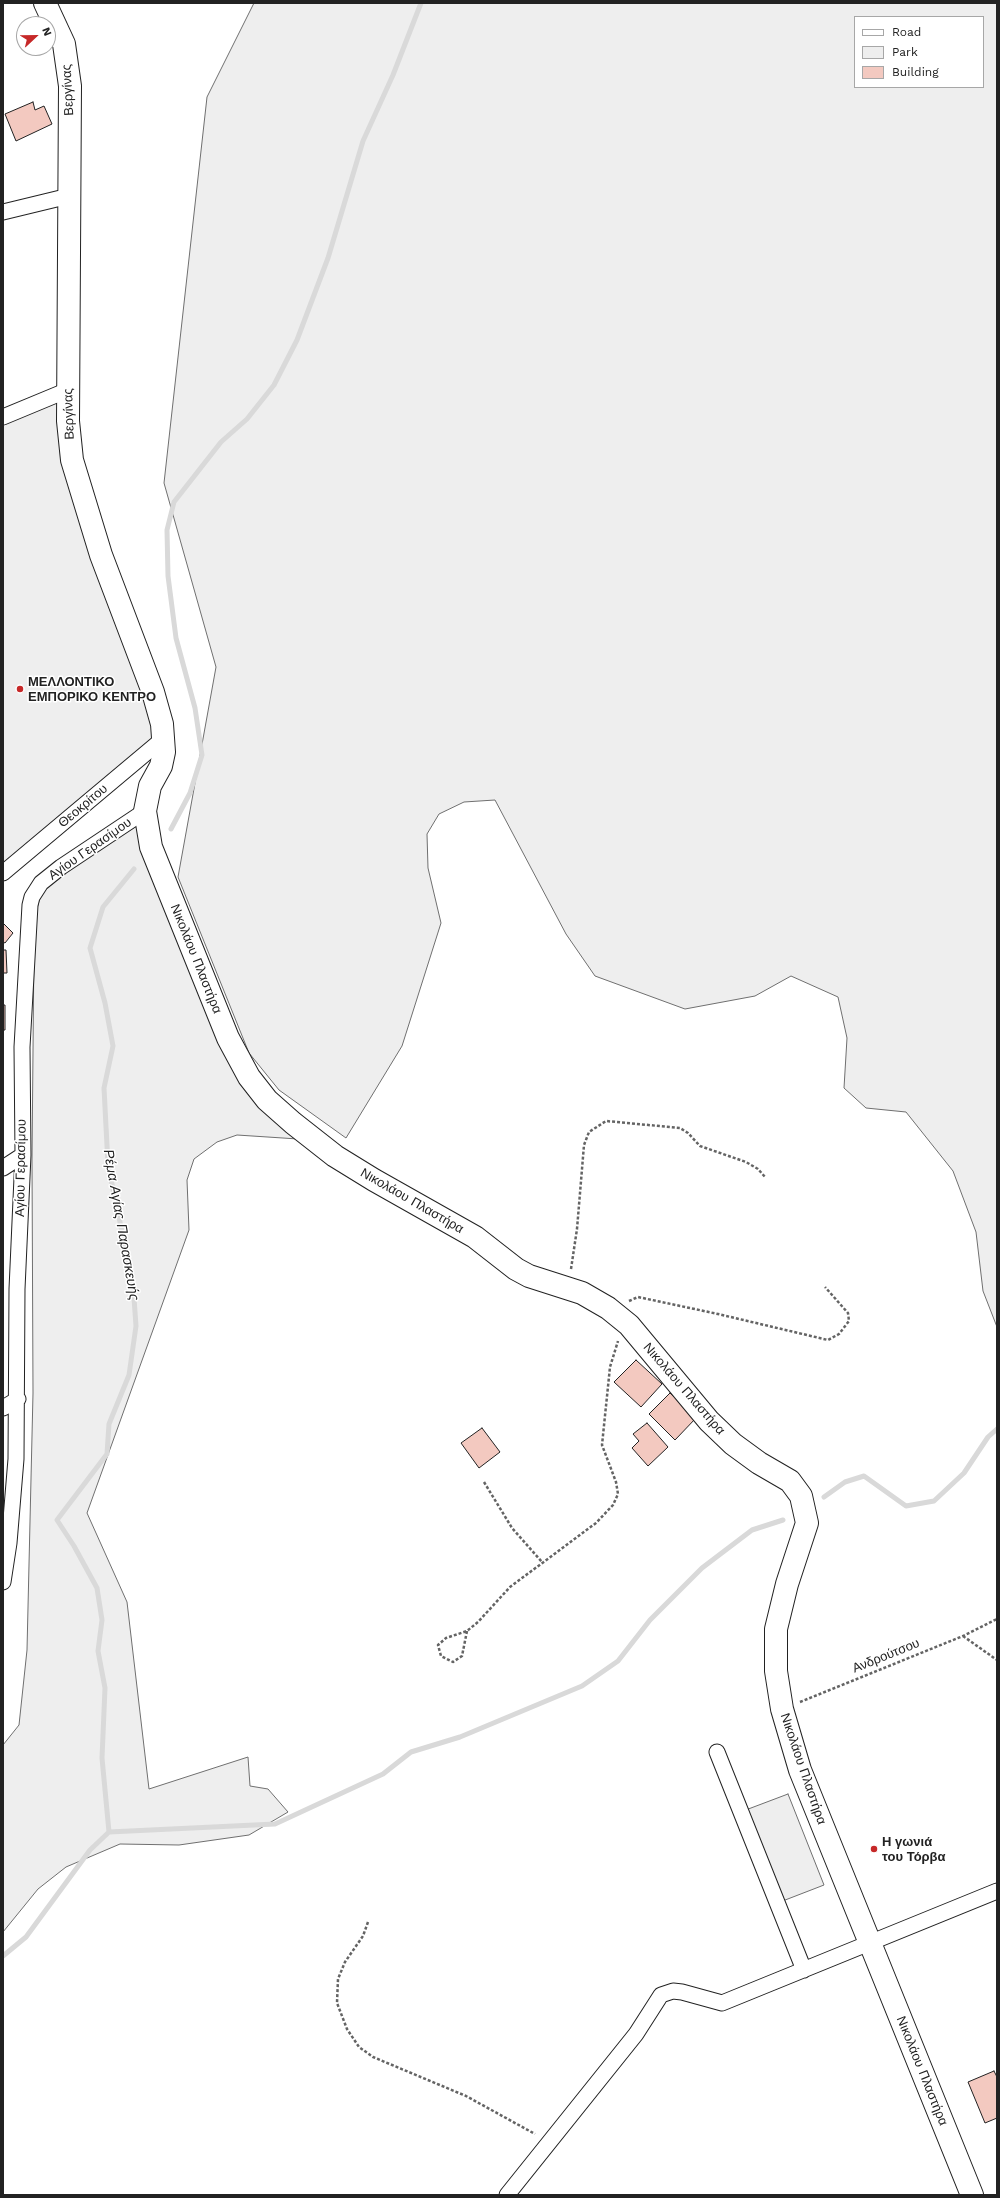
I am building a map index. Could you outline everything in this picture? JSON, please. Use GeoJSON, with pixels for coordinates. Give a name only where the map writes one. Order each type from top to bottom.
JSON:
{"type":"FeatureCollection","features":[{"type":"Feature","properties":{"kind":"street","name":"Βεργίνας"},"geometry":{"type":"LineString","coordinates":[[45,3],[64,44],[70,86],[69,441],[78,483],[101,555],[153,692],[162,724],[164,738],[161,766],[150,786],[145,811]]}},
{"type":"Feature","properties":{"kind":"street"},"geometry":{"type":"LineString","coordinates":[[3,212],[69,196]]}},
{"type":"Feature","properties":{"kind":"street"},"geometry":{"type":"LineString","coordinates":[[3,417],[68,390]]}},
{"type":"Feature","properties":{"kind":"street","name":"Θεοκρίτου"},"geometry":{"type":"LineString","coordinates":[[3,873],[164,738]]}},
{"type":"Feature","properties":{"kind":"street","name":"Αγίου Γερασίμου"},"geometry":{"type":"LineString","coordinates":[[3,1582],[9,1543],[16,1466],[18,1398],[17,1289],[23,1155],[22,1047],[29,917],[32,897],[41,883],[61,867],[145,811]]}},
{"type":"Feature","properties":{"kind":"street","name":"Νικολάου Πλαστήρα"},"geometry":{"type":"LineString","coordinates":[[145,811],[151,847],[228,1038],[249,1078],[267,1100],[293,1124],[335,1156],[403,1198],[475,1237],[516,1269],[540,1280],[568,1288],[608,1308],[629,1325],[709,1421],[733,1444],[759,1463],[790,1481],[801,1496],[807,1523],[787,1584],[776,1629],[776,1670],[782,1709],[800,1770],[972,2195]]}},
{"type":"Feature","properties":{"kind":"street"},"geometry":{"type":"LineString","coordinates":[[3,1168],[23,1155]]}},
{"type":"Feature","properties":{"kind":"street"},"geometry":{"type":"LineString","coordinates":[[3,1408],[18,1398]]}},
{"type":"Feature","properties":{"kind":"street"},"geometry":{"type":"LineString","coordinates":[[717,1752],[804,1970]]}},
{"type":"Feature","properties":{"kind":"street"},"geometry":{"type":"LineString","coordinates":[[507,2195],[548,2141],[636,2034],[661,1995],[673,1990],[722,2003],[997,1892]]}},
{"type":"Feature","properties":{"kind":"path"},"geometry":{"type":"LineString","coordinates":[[568,1288],[577,1229],[584,1145],[589,1132],[606,1122],[680,1128],[688,1133],[700,1146],[746,1162],[758,1169],[765,1177]]}},
{"type":"Feature","properties":{"kind":"path"},"geometry":{"type":"LineString","coordinates":[[608,1308],[638,1297],[828,1340],[839,1334],[849,1321],[848,1313],[825,1287]]}},
{"type":"Feature","properties":{"kind":"path"},"geometry":{"type":"LineString","coordinates":[[467,1631],[462,1656],[453,1662],[441,1656],[438,1645],[446,1638],[467,1631],[478,1622],[510,1586],[596,1523],[612,1505],[618,1494],[616,1482],[602,1445],[610,1367],[616,1344],[629,1325]]}},
{"type":"Feature","properties":{"kind":"path"},"geometry":{"type":"LineString","coordinates":[[484,1482],[512,1528],[542,1562]]}},
{"type":"Feature","properties":{"kind":"path","name":"Ανδρούτσου"},"geometry":{"type":"LineString","coordinates":[[782,1709],[963,1636],[997,1619]]}},
{"type":"Feature","properties":{"kind":"path"},"geometry":{"type":"LineString","coordinates":[[963,1636],[997,1660]]}},
{"type":"Feature","properties":{"kind":"path"},"geometry":{"type":"LineString","coordinates":[[368,1922],[363,1936],[345,1962],[338,1978],[338,2003],[347,2029],[359,2047],[373,2057],[466,2096],[548,2141]]}},
{"type":"Feature","properties":{"kind":"green space"},"geometry":{"type":"Polygon","coordinates":[[[254,3],[997,3],[997,1327],[983,1291],[976,1232],[953,1171],[906,1112],[866,1108],[844,1088],[847,1038],[838,997],[791,976],[755,996],[685,1009],[595,976],[566,934],[495,800],[464,802],[439,814],[427,834],[428,868],[441,923],[402,1046],[346,1138],[279,1090],[249,1053],[178,877],[216,667],[164,483],[207,97],[254,3]]]}},
{"type":"Feature","properties":{"kind":"green space"},"geometry":{"type":"Polygon","coordinates":[[[68,390],[65,429],[164,738],[3,873],[3,417],[68,390]]]}},
{"type":"Feature","properties":{"kind":"green space"},"geometry":{"type":"Polygon","coordinates":[[[137,826],[239,1072],[298,1139],[237,1135],[217,1142],[194,1159],[187,1180],[189,1230],[87,1513],[127,1602],[149,1789],[248,1757],[250,1786],[268,1789],[288,1812],[249,1835],[179,1845],[120,1844],[66,1867],[38,1889],[3,1932],[3,1745],[19,1725],[27,1650],[33,1393],[32,1160],[34,942],[37,909],[41,893],[77,861],[137,826]]]}},
{"type":"Feature","properties":{"kind":"green space"},"geometry":{"type":"Polygon","coordinates":[[[788,1794],[824,1885],[780,1902],[743,1811],[788,1794]]]}},
{"type":"Feature","properties":{"kind":"building"},"geometry":{"type":"Polygon","coordinates":[[[33,102],[35,110],[44,106],[52,124],[16,141],[5,114],[33,102]]]}},
{"type":"Feature","properties":{"kind":"building"},"geometry":{"type":"Polygon","coordinates":[[[3,923],[13,933],[5,943],[3,942],[3,923]]]}},
{"type":"Feature","properties":{"kind":"building"},"geometry":{"type":"Polygon","coordinates":[[[3,950],[6,950],[7,973],[3,973],[3,950]]]}},
{"type":"Feature","properties":{"kind":"building"},"geometry":{"type":"Polygon","coordinates":[[[3,1005],[5,1005],[5,1030],[3,1030],[3,1005]]]}},
{"type":"Feature","properties":{"kind":"building"},"geometry":{"type":"Polygon","coordinates":[[[636,1360],[662,1384],[641,1407],[614,1382],[636,1360]]]}},
{"type":"Feature","properties":{"kind":"building"},"geometry":{"type":"Polygon","coordinates":[[[670,1393],[696,1418],[675,1440],[649,1414],[670,1393]]]}},
{"type":"Feature","properties":{"kind":"building"},"geometry":{"type":"Polygon","coordinates":[[[647,1423],[668,1447],[648,1466],[632,1448],[639,1441],[633,1434],[647,1423]]]}},
{"type":"Feature","properties":{"kind":"building"},"geometry":{"type":"Polygon","coordinates":[[[482,1428],[500,1452],[479,1468],[461,1443],[482,1428]]]}},
{"type":"Feature","properties":{"kind":"building"},"geometry":{"type":"Polygon","coordinates":[[[994,2071],[997,2077],[997,2118],[985,2123],[968,2082],[994,2071]]]}},
{"type":"Feature","properties":{"kind":"waterway"},"geometry":{"type":"LineString","coordinates":[[171,829],[190,793],[202,755],[195,708],[176,638],[168,576],[167,530],[174,502],[221,442],[247,419],[274,385],[297,340],[328,258],[363,141],[393,75],[421,3]]}},
{"type":"Feature","properties":{"kind":"waterway","name":"Ρέμα Αγίας Παρασκευής"},"geometry":{"type":"LineString","coordinates":[[3,1956],[26,1937],[90,1850],[109,1832],[102,1758],[105,1688],[98,1651],[102,1620],[97,1588],[74,1546],[57,1520],[107,1454],[109,1424],[129,1375],[136,1326],[133,1284],[108,1165],[104,1088],[113,1046],[105,1003],[90,948],[103,907],[134,869]]}},
{"type":"Feature","properties":{"kind":"waterway"},"geometry":{"type":"LineString","coordinates":[[824,1497],[845,1482],[864,1476],[906,1506],[934,1501],[964,1473],[988,1437],[997,1429]]}},
{"type":"Feature","properties":{"kind":"waterway"},"geometry":{"type":"LineString","coordinates":[[109,1832],[275,1824],[383,1774],[411,1752],[460,1737],[582,1686],[618,1661],[650,1620],[702,1568],[752,1530],[783,1520]]}},
{"type":"Feature","properties":{"kind":"place","name":"ΜΕΛΛΟΝΤΙΚΟ ΕΜΠΟΡΙΚΟ ΚΕΝΤΡΟ"},"geometry":{"type":"Point","coordinates":[20,689]}},
{"type":"Feature","properties":{"kind":"place","name":"Η γωνιά του Τόρβα"},"geometry":{"type":"Point","coordinates":[874,1849]}}]}
